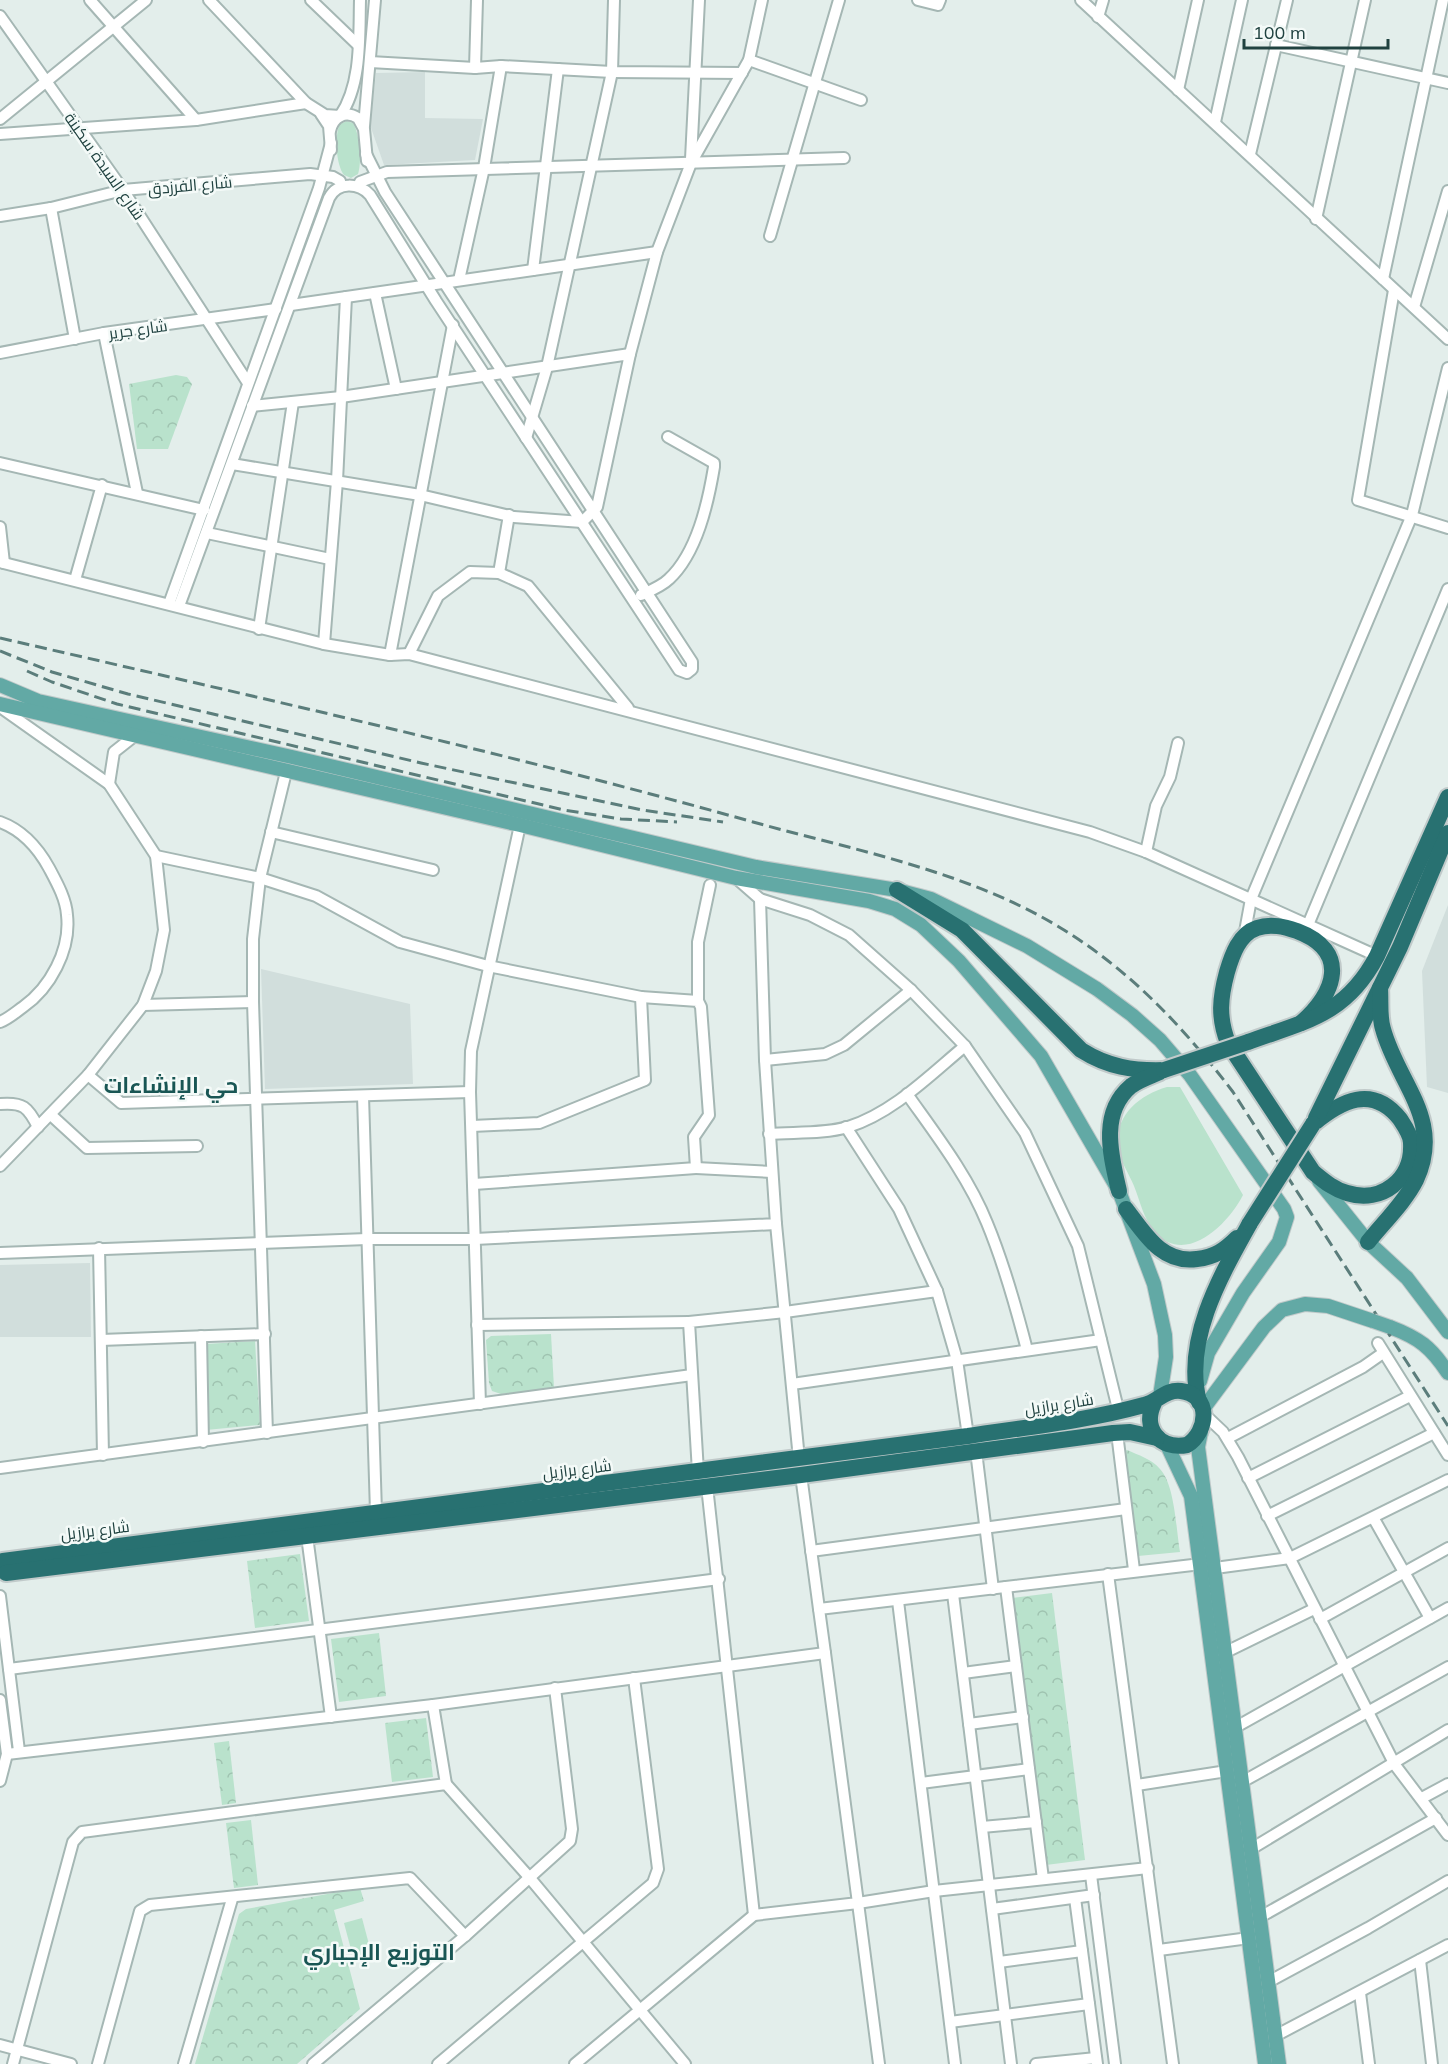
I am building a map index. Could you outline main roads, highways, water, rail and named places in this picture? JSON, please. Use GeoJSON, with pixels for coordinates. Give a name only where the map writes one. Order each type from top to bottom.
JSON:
{"type":"FeatureCollection","features":[{"type":"Feature","properties":{"kind":"highway"},"geometry":{"type":"LineString","coordinates":[[1119,1191],[1110,1154],[1109,1134],[1111,1117],[1131,1086],[1164,1070],[1301,1023],[1338,1006],[1351,995],[1367,975],[1377,956],[1448,797]]}},
{"type":"Feature","properties":{"kind":"highway"},"geometry":{"type":"LineString","coordinates":[[1202,1408],[1192,1395],[1181,1391],[1170,1392],[1157,1400],[1149,1421],[1162,1441],[1186,1445],[1201,1432],[1202,1408],[1195,1386],[1195,1365],[1200,1333],[1225,1269],[1250,1223],[1313,1124],[1380,987],[1448,834]]}},
{"type":"Feature","properties":{"kind":"highway"},"geometry":{"type":"LineString","coordinates":[[897,890],[963,930],[1081,1050],[1101,1063],[1164,1070]]}},
{"type":"Feature","properties":{"kind":"highway"},"geometry":{"type":"LineString","coordinates":[[1301,1023],[1320,1007],[1327,994],[1332,975],[1325,950],[1306,929],[1285,926],[1256,928],[1244,937],[1233,952],[1220,1000],[1221,1026],[1228,1043],[1313,1172],[1331,1187],[1349,1194],[1380,1193],[1398,1184],[1408,1166],[1412,1142],[1395,1112],[1383,1102],[1368,1099],[1350,1101],[1333,1108],[1313,1124]]}},
{"type":"Feature","properties":{"kind":"highway"},"geometry":{"type":"LineString","coordinates":[[1368,1242],[1415,1182],[1421,1166],[1425,1140],[1421,1111],[1403,1079],[1382,1028],[1380,987]]}},
{"type":"Feature","properties":{"kind":"highway"},"geometry":{"type":"LineString","coordinates":[[1126,1209],[1152,1244],[1167,1255],[1186,1260],[1210,1257],[1226,1250],[1250,1223]]}},
{"type":"Feature","properties":{"kind":"highway","name":"شارع برازيل"},"geometry":{"type":"LineString","coordinates":[[800,1467],[968,1436],[1119,1413],[1157,1400]]}},
{"type":"Feature","properties":{"kind":"highway","name":"شارع برازيل"},"geometry":{"type":"LineString","coordinates":[[2,1569],[376,1512],[800,1467],[976,1451],[1117,1433],[1130,1432],[1162,1441]]}},
{"type":"Feature","properties":{"kind":"highway","name":"شارع برازيل"},"geometry":{"type":"LineString","coordinates":[[2,1569],[307,1536],[702,1479]]}},
{"type":"Feature","properties":{"kind":"main road"},"geometry":{"type":"LineString","coordinates":[[0,685],[38,701],[291,757],[756,867],[897,890],[931,899],[1027,946],[1097,989],[1132,1015],[1160,1040],[1190,1075],[1284,1209],[1287,1217],[1279,1242],[1243,1293],[1208,1353],[1200,1381],[1202,1408]]}},
{"type":"Feature","properties":{"kind":"main road"},"geometry":{"type":"LineString","coordinates":[[0,706],[520,825],[736,878],[869,901],[895,909],[921,925],[959,961],[1041,1056],[1119,1191],[1154,1284],[1165,1335],[1165,1368],[1157,1400]]}},
{"type":"Feature","properties":{"kind":"main road"},"geometry":{"type":"LineString","coordinates":[[1313,1172],[1368,1242],[1407,1278],[1448,1332]]}},
{"type":"Feature","properties":{"kind":"main road"},"geometry":{"type":"LineString","coordinates":[[1202,1408],[1264,1327],[1282,1310],[1305,1304],[1328,1306],[1390,1327],[1419,1340],[1434,1352],[1448,1373]]}},
{"type":"Feature","properties":{"kind":"main road"},"geometry":{"type":"LineString","coordinates":[[1201,1432],[1198,1447],[1279,2064]]}},
{"type":"Feature","properties":{"kind":"main road"},"geometry":{"type":"LineString","coordinates":[[1162,1441],[1191,1496],[1265,2064]]}},
{"type":"Feature","properties":{"kind":"railway"},"geometry":{"type":"LineString","coordinates":[[0,638],[378,726],[659,796],[913,865],[991,893],[1028,910],[1089,946],[1135,983],[1176,1024],[1215,1069],[1233,1092],[1448,1426]]}},
{"type":"Feature","properties":{"kind":"railway"},"geometry":{"type":"LineString","coordinates":[[0,651],[52,672],[128,694],[421,763],[642,810],[723,822]]}},
{"type":"Feature","properties":{"kind":"railway"},"geometry":{"type":"LineString","coordinates":[[27,671],[117,704],[564,810],[621,819],[677,822]]}},
{"type":"Feature","properties":{"kind":"district","name":"حي الإنشاءات"},"geometry":{"type":"Point","coordinates":[171,1085]}},
{"type":"Feature","properties":{"kind":"district","name":"التوزيع الإجباري"},"geometry":{"type":"Point","coordinates":[379,1952]}}]}
